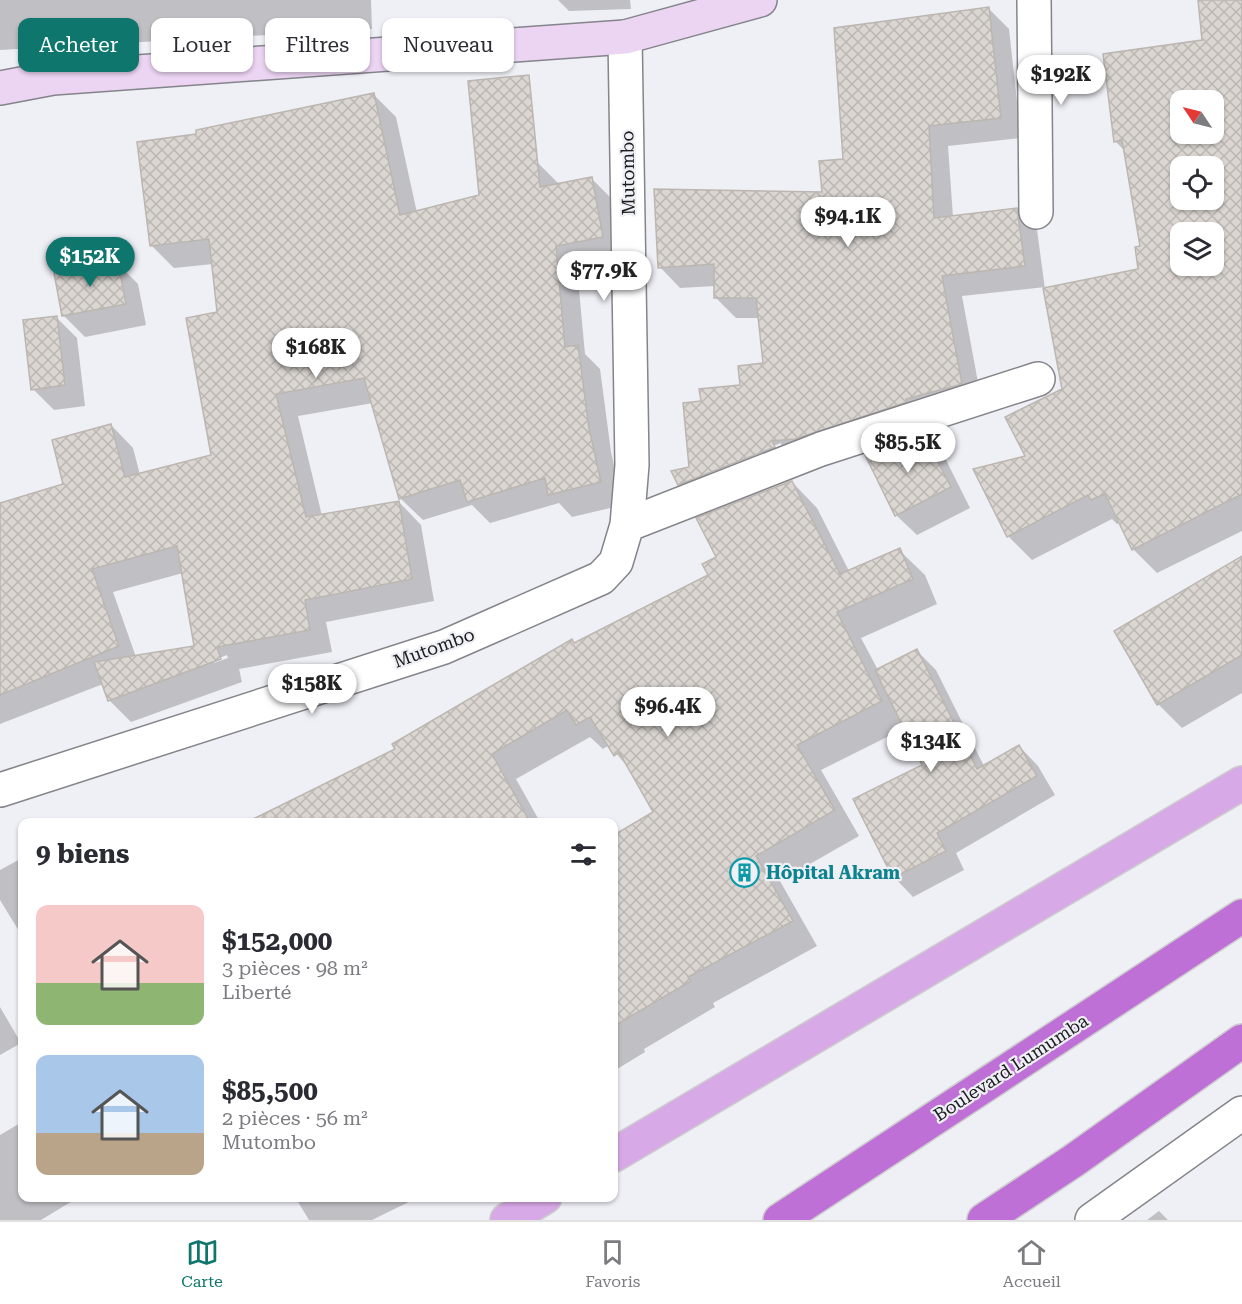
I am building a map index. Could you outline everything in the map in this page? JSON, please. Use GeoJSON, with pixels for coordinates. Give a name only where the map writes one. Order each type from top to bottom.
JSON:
{"type":"FeatureCollection","features":[{"type":"Feature","properties":{"kind":"highway","name":"Boulevard Lumumba"},"geometry":{"type":"LineString","coordinates":[[780,1220],[1242,916]]}},
{"type":"Feature","properties":{"kind":"highway"},"geometry":{"type":"LineString","coordinates":[[984,1220],[1073,1161],[1242,1041]]}},
{"type":"Feature","properties":{"kind":"main road"},"geometry":{"type":"LineString","coordinates":[[618,1153],[1242,783]]}},
{"type":"Feature","properties":{"kind":"main road"},"geometry":{"type":"LineString","coordinates":[[507,1220],[537,1202]]}},
{"type":"Feature","properties":{"kind":"street"},"geometry":{"type":"LineString","coordinates":[[0,88],[52,78],[626,37],[719,5],[760,0]]}},
{"type":"Feature","properties":{"kind":"street"},"geometry":{"type":"LineString","coordinates":[[1034,0],[1036,212]]}},
{"type":"Feature","properties":{"kind":"street","name":"Mutombo"},"geometry":{"type":"LineString","coordinates":[[0,790],[444,647],[601,578],[616,562],[627,525],[632,465],[626,37]]}},
{"type":"Feature","properties":{"kind":"street"},"geometry":{"type":"LineString","coordinates":[[627,525],[821,449],[1038,379]]}},
{"type":"Feature","properties":{"kind":"street"},"geometry":{"type":"LineString","coordinates":[[1092,1220],[1242,1113]]}},
{"type":"Feature","properties":{"kind":"building"},"geometry":{"type":"Polygon","coordinates":[[[1198,0],[1242,0],[1242,494],[1132,550],[1105,494],[1091,500],[1088,495],[1007,537],[973,469],[1025,456],[1005,417],[1062,389],[1043,288],[1138,269],[1135,247],[1140,246],[1122,140],[1114,142],[1103,54],[1202,40],[1198,0]]]}},
{"type":"Feature","properties":{"kind":"building"},"geometry":{"type":"Polygon","coordinates":[[[989,7],[1001,118],[929,126],[934,218],[1017,208],[1025,266],[942,276],[962,384],[906,399],[907,402],[795,439],[772,441],[775,447],[678,485],[671,471],[689,467],[683,403],[701,401],[699,389],[740,385],[738,366],[763,363],[756,298],[714,298],[714,264],[658,268],[654,189],[822,192],[819,161],[843,159],[834,28],[989,7]]]}},
{"type":"Feature","properties":{"kind":"building"},"geometry":{"type":"Polygon","coordinates":[[[529,75],[540,187],[592,177],[603,237],[556,246],[565,347],[578,345],[589,428],[601,482],[548,495],[545,478],[467,502],[460,480],[399,499],[364,378],[276,394],[306,517],[399,501],[412,579],[305,600],[310,630],[217,647],[221,659],[108,701],[94,662],[194,646],[177,546],[92,569],[119,646],[0,695],[0,503],[63,484],[52,440],[111,424],[125,477],[211,455],[186,318],[217,312],[209,239],[150,246],[137,142],[196,134],[196,130],[374,93],[400,215],[479,195],[468,81],[529,75]]]}},
{"type":"Feature","properties":{"kind":"building"},"geometry":{"type":"Polygon","coordinates":[[[118,261],[126,304],[62,316],[54,273],[118,261]]]}},
{"type":"Feature","properties":{"kind":"building"},"geometry":{"type":"Polygon","coordinates":[[[57,316],[65,385],[31,390],[23,320],[57,316]]]}},
{"type":"Feature","properties":{"kind":"building"},"geometry":{"type":"Polygon","coordinates":[[[924,435],[951,487],[895,516],[865,455],[924,435]]]}},
{"type":"Feature","properties":{"kind":"building"},"geometry":{"type":"Polygon","coordinates":[[[792,481],[840,574],[900,548],[913,579],[837,612],[882,701],[797,745],[835,810],[756,856],[793,921],[688,977],[691,981],[618,1024],[618,833],[653,812],[619,752],[614,756],[590,717],[576,725],[567,710],[492,754],[528,818],[255,818],[395,749],[392,744],[572,639],[574,643],[708,575],[702,564],[716,557],[696,518],[792,481]]]}},
{"type":"Feature","properties":{"kind":"building"},"geometry":{"type":"Polygon","coordinates":[[[1242,556],[1242,655],[1157,705],[1114,631],[1242,556]]]}},
{"type":"Feature","properties":{"kind":"building"},"geometry":{"type":"Polygon","coordinates":[[[917,649],[977,769],[1019,745],[1037,776],[937,833],[946,851],[893,878],[853,799],[922,765],[875,670],[917,649]]]}},
{"type":"Feature","properties":{"kind":"place","name":"Hôpital Akram"},"geometry":{"type":"Point","coordinates":[745,873]}}]}
